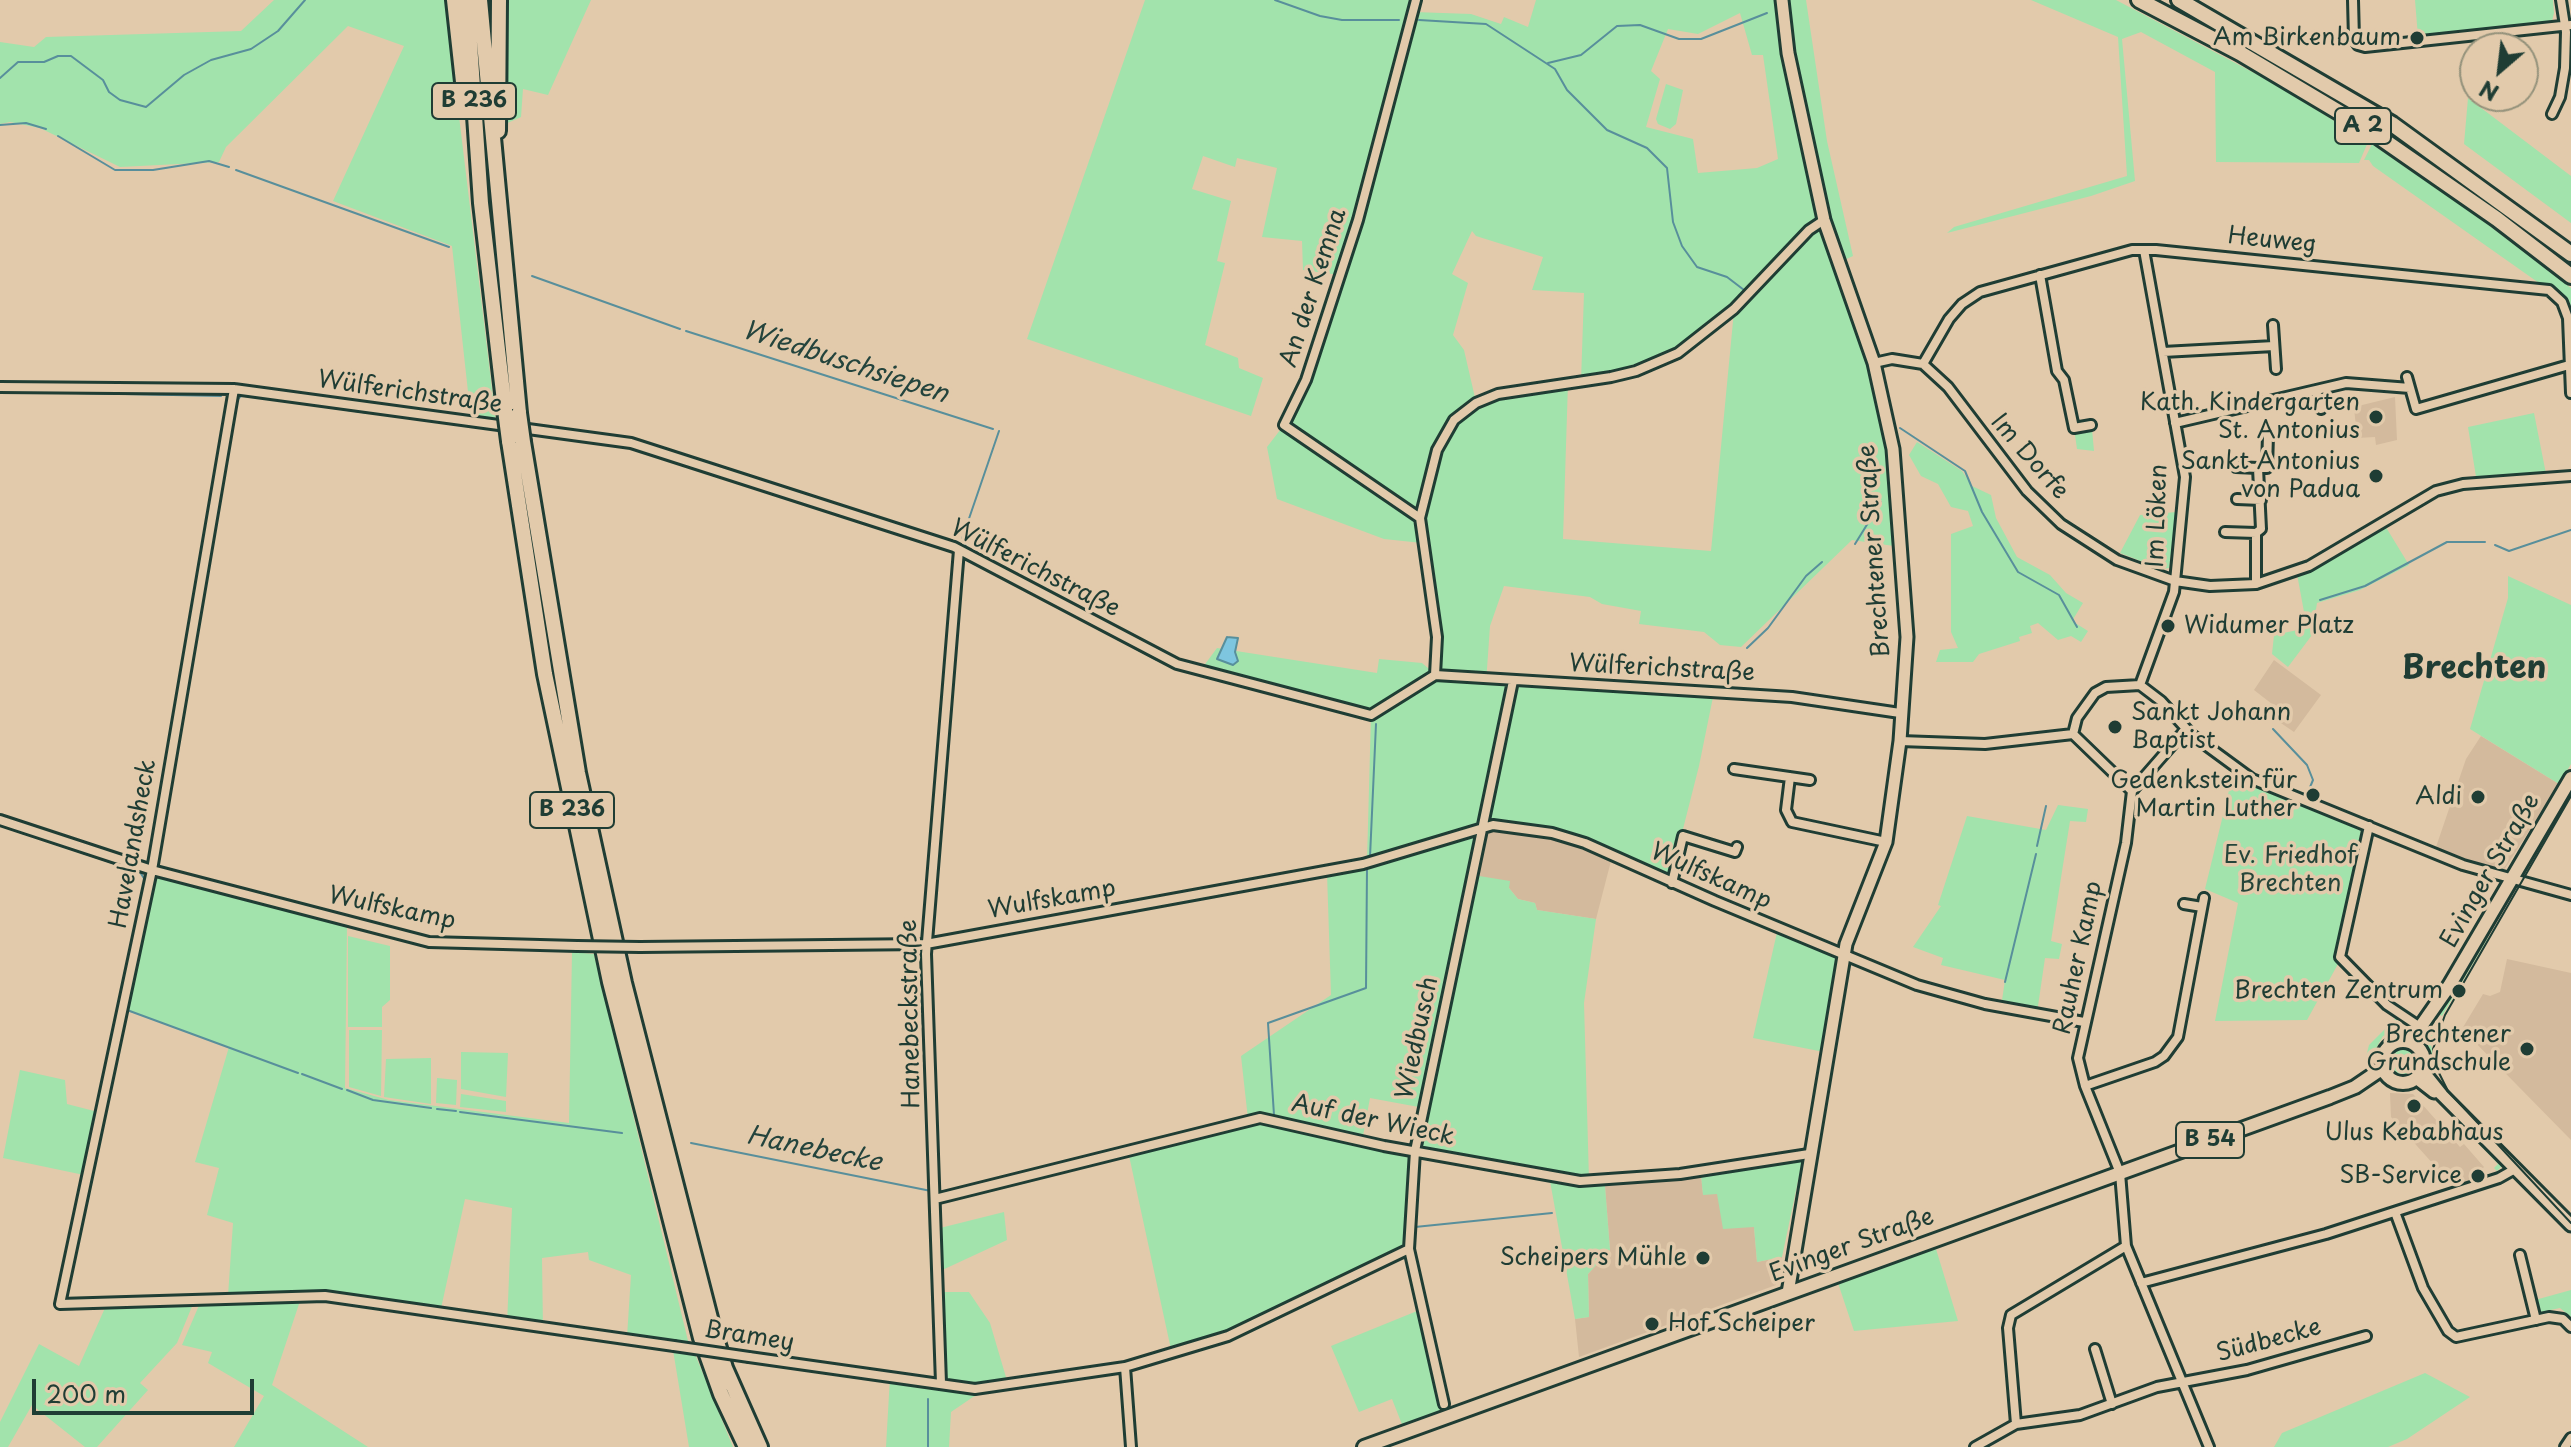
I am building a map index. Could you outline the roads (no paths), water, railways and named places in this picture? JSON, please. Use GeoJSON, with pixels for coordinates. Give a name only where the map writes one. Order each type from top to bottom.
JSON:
{"type":"FeatureCollection","features":[{"type":"Feature","properties":{"kind":"highway"},"geometry":{"type":"LineString","coordinates":[[454,0],[481,203]]}},
{"type":"Feature","properties":{"kind":"highway","name":"B 236"},"geometry":{"type":"LineString","coordinates":[[467,0],[481,203],[548,688],[617,1012],[701,1338],[721,1394],[746,1447]]}},
{"type":"Feature","properties":{"kind":"highway","name":"B 236"},"geometry":{"type":"LineString","coordinates":[[480,0],[512,412]]}},
{"type":"Feature","properties":{"kind":"highway"},"geometry":{"type":"LineString","coordinates":[[496,195],[500,166],[499,0]]}},
{"type":"Feature","properties":{"kind":"highway","name":"A 2"},"geometry":{"type":"LineString","coordinates":[[2139,0],[2240,53],[2369,130],[2497,219],[2571,276]]}},
{"type":"Feature","properties":{"kind":"highway","name":"A 2"},"geometry":{"type":"LineString","coordinates":[[2179,0],[2392,124],[2571,254]]}},
{"type":"Feature","properties":{"kind":"highway","name":"B 236"},"geometry":{"type":"LineString","coordinates":[[516,442],[578,773],[624,983],[711,1322],[725,1368],[760,1447]]}},
{"type":"Feature","properties":{"kind":"main road","name":"Evinger Straße"},"geometry":{"type":"LineString","coordinates":[[2414,1045],[2571,778]]}},
{"type":"Feature","properties":{"kind":"main road","name":"Evinger Straße"},"geometry":{"type":"LineString","coordinates":[[2414,1045],[2420,1027],[2449,986]]}},
{"type":"Feature","properties":{"kind":"main road"},"geometry":{"type":"LineString","coordinates":[[2398,1041],[2414,1045],[2423,1058],[2419,1074],[2400,1083],[2386,1073],[2382,1057],[2388,1047],[2398,1041]]}},
{"type":"Feature","properties":{"kind":"main road","name":"Evinger Straße"},"geometry":{"type":"LineString","coordinates":[[1364,1447],[2355,1087],[2362,1088],[2386,1073]]}},
{"type":"Feature","properties":{"kind":"street","name":"An der Kemna"},"geometry":{"type":"LineString","coordinates":[[1416,0],[1358,220],[1306,380],[1284,425],[1420,518]]}},
{"type":"Feature","properties":{"kind":"street","name":"Brechtener Straße"},"geometry":{"type":"LineString","coordinates":[[1782,0],[1788,53],[1824,220],[1874,363],[1893,449],[1907,637],[1900,741],[1886,842],[1844,955],[1788,1293]]}},
{"type":"Feature","properties":{"kind":"street"},"geometry":{"type":"LineString","coordinates":[[2353,0],[2358,45],[2568,25]]}},
{"type":"Feature","properties":{"kind":"street"},"geometry":{"type":"LineString","coordinates":[[2552,114],[2560,97],[2565,68],[2568,25],[2561,0]]}},
{"type":"Feature","properties":{"kind":"street"},"geometry":{"type":"LineString","coordinates":[[1435,675],[1437,637],[1420,518],[1441,441],[1454,420],[1467,408],[1509,391],[1636,371],[1678,353],[1734,309],[1809,230],[1824,220]]}},
{"type":"Feature","properties":{"kind":"street","name":"Heuweg"},"geometry":{"type":"LineString","coordinates":[[1923,364],[1949,319],[1962,304],[1980,292],[2132,250],[2144,250],[2541,288],[2556,295],[2566,311],[2571,393]]}},
{"type":"Feature","properties":{"kind":"street","name":"Im Löken"},"geometry":{"type":"LineString","coordinates":[[2140,685],[2175,581],[2185,477],[2144,250]]}},
{"type":"Feature","properties":{"kind":"street"},"geometry":{"type":"LineString","coordinates":[[2040,275],[2057,371],[2064,380],[2074,428],[2091,425]]}},
{"type":"Feature","properties":{"kind":"street"},"geometry":{"type":"LineString","coordinates":[[2273,325],[2276,369]]}},
{"type":"Feature","properties":{"kind":"street"},"geometry":{"type":"LineString","coordinates":[[2163,352],[2274,346]]}},
{"type":"Feature","properties":{"kind":"street"},"geometry":{"type":"LineString","coordinates":[[1874,363],[1892,359],[1923,364]]}},
{"type":"Feature","properties":{"kind":"street","name":"Im Dorfe"},"geometry":{"type":"LineString","coordinates":[[1923,364],[1948,387],[2027,491],[2061,524],[2117,560],[2175,581],[2210,586],[2256,584],[2309,566],[2436,491],[2463,484],[2571,476]]}},
{"type":"Feature","properties":{"kind":"street"},"geometry":{"type":"LineString","coordinates":[[2407,377],[2416,409],[2569,365]]}},
{"type":"Feature","properties":{"kind":"street"},"geometry":{"type":"LineString","coordinates":[[2175,423],[2346,383],[2410,388]]}},
{"type":"Feature","properties":{"kind":"street","name":"Wülferichstraße"},"geometry":{"type":"LineString","coordinates":[[0,387],[234,389],[631,443],[959,550],[1167,659],[1200,671],[1371,715],[1435,675],[1792,697],[1900,713]]}},
{"type":"Feature","properties":{"kind":"street","name":"Havelandsheck"},"geometry":{"type":"LineString","coordinates":[[60,1304],[152,870],[234,389]]}},
{"type":"Feature","properties":{"kind":"street"},"geometry":{"type":"LineString","coordinates":[[2316,390],[2321,409]]}},
{"type":"Feature","properties":{"kind":"street"},"geometry":{"type":"LineString","coordinates":[[2236,467],[2267,468],[2268,435]]}},
{"type":"Feature","properties":{"kind":"street"},"geometry":{"type":"LineString","coordinates":[[2225,532],[2256,533],[2261,529],[2258,468]]}},
{"type":"Feature","properties":{"kind":"street"},"geometry":{"type":"LineString","coordinates":[[2237,499],[2261,500]]}},
{"type":"Feature","properties":{"kind":"street"},"geometry":{"type":"LineString","coordinates":[[2256,533],[2256,584]]}},
{"type":"Feature","properties":{"kind":"street","name":"Hanebeckstraße"},"geometry":{"type":"LineString","coordinates":[[941,1383],[926,944],[959,550]]}},
{"type":"Feature","properties":{"kind":"street","name":"Wiedbusch"},"geometry":{"type":"LineString","coordinates":[[1444,1404],[1409,1249],[1415,1151],[1513,681]]}},
{"type":"Feature","properties":{"kind":"street"},"geometry":{"type":"LineString","coordinates":[[2073,734],[2077,718],[2095,693],[2106,687],[2140,685],[2161,701],[2186,729],[2219,758],[2252,779],[2510,881],[2571,895]]}},
{"type":"Feature","properties":{"kind":"street"},"geometry":{"type":"LineString","coordinates":[[2073,734],[2132,791],[2186,729]]}},
{"type":"Feature","properties":{"kind":"street"},"geometry":{"type":"LineString","coordinates":[[1900,741],[1985,744],[2073,734]]}},
{"type":"Feature","properties":{"kind":"street"},"geometry":{"type":"LineString","coordinates":[[1734,769],[1810,780]]}},
{"type":"Feature","properties":{"kind":"street"},"geometry":{"type":"LineString","coordinates":[[1790,777],[1786,810],[1792,822],[1886,842]]}},
{"type":"Feature","properties":{"kind":"street","name":"Rauher Kamp"},"geometry":{"type":"LineString","coordinates":[[2132,791],[2126,843],[2078,1058],[2085,1086],[2120,1173],[2126,1246],[2209,1447]]}},
{"type":"Feature","properties":{"kind":"street","name":"Wulfskamp"},"geometry":{"type":"LineString","coordinates":[[0,820],[152,870],[429,942],[640,947],[926,944],[1363,864],[1483,825],[1552,833],[1585,843],[1672,883],[1917,985],[1985,1004],[2084,1022]]}},
{"type":"Feature","properties":{"kind":"street"},"geometry":{"type":"LineString","coordinates":[[2369,826],[2340,957],[2387,1005],[2420,1027]]}},
{"type":"Feature","properties":{"kind":"street"},"geometry":{"type":"LineString","coordinates":[[1672,883],[1683,836],[1735,852],[1737,847]]}},
{"type":"Feature","properties":{"kind":"street"},"geometry":{"type":"LineString","coordinates":[[2085,1086],[2155,1062],[2164,1056],[2178,1037],[2203,903],[2184,904]]}},
{"type":"Feature","properties":{"kind":"street"},"geometry":{"type":"LineString","coordinates":[[2419,1074],[2571,1225]]}},
{"type":"Feature","properties":{"kind":"street","name":"Auf der Wieck"},"geometry":{"type":"LineString","coordinates":[[935,1199],[1260,1118],[1415,1151],[1580,1181],[1687,1174],[1809,1154]]}},
{"type":"Feature","properties":{"kind":"street"},"geometry":{"type":"LineString","coordinates":[[2141,1283],[2326,1234],[2499,1178],[2515,1169]]}},
{"type":"Feature","properties":{"kind":"street"},"geometry":{"type":"LineString","coordinates":[[2395,1212],[2423,1288],[2448,1331],[2456,1337],[2557,1317],[2571,1327]]}},
{"type":"Feature","properties":{"kind":"street"},"geometry":{"type":"LineString","coordinates":[[1975,1447],[2016,1424],[2008,1328],[2011,1315],[2126,1246]]}},
{"type":"Feature","properties":{"kind":"street","name":"Bramey"},"geometry":{"type":"LineString","coordinates":[[60,1304],[325,1296],[367,1299],[531,1328],[987,1389],[1125,1367],[1228,1336],[1409,1249]]}},
{"type":"Feature","properties":{"kind":"street"},"geometry":{"type":"LineString","coordinates":[[2520,1255],[2536,1320]]}},
{"type":"Feature","properties":{"kind":"street","name":"Südbecke"},"geometry":{"type":"LineString","coordinates":[[2016,1424],[2080,1415],[2181,1382],[2247,1370],[2366,1336]]}},
{"type":"Feature","properties":{"kind":"street"},"geometry":{"type":"LineString","coordinates":[[2095,1349],[2112,1404]]}},
{"type":"Feature","properties":{"kind":"street"},"geometry":{"type":"LineString","coordinates":[[1125,1367],[1131,1447]]}},
{"type":"Feature","properties":{"kind":"street"},"geometry":{"type":"LineString","coordinates":[[2565,1447],[2571,1438]]}},
{"type":"Feature","properties":{"kind":"water"},"geometry":{"type":"Polygon","coordinates":[[[1227,637],[1238,638],[1235,652],[1238,661],[1233,665],[1217,659],[1227,637]]]}},
{"type":"Feature","properties":{"kind":"waterway"},"geometry":{"type":"LineString","coordinates":[[0,78],[18,62],[44,62],[58,56],[71,56],[103,80],[109,92],[120,100],[146,107],[184,75],[211,60],[251,49],[278,31],[305,0]]}},
{"type":"Feature","properties":{"kind":"waterway"},"geometry":{"type":"LineString","coordinates":[[1275,0],[1320,16],[1342,20],[1399,20]]}},
{"type":"Feature","properties":{"kind":"waterway"},"geometry":{"type":"LineString","coordinates":[[1548,63],[1581,55],[1617,26],[1640,25],[1679,39],[1701,39],[1767,13]]}},
{"type":"Feature","properties":{"kind":"waterway"},"geometry":{"type":"LineString","coordinates":[[1419,20],[1486,24],[1555,69],[1567,90],[1607,130],[1647,148],[1667,168],[1673,222],[1682,246],[1697,267],[1727,277],[1744,290]]}},
{"type":"Feature","properties":{"kind":"waterway","name":"Wiedbuschsiepen"},"geometry":{"type":"LineString","coordinates":[[0,125],[26,123],[46,129]]}},
{"type":"Feature","properties":{"kind":"waterway","name":"Wiedbuschsiepen"},"geometry":{"type":"LineString","coordinates":[[58,136],[115,170],[153,170],[209,161],[229,167]]}},
{"type":"Feature","properties":{"kind":"waterway","name":"Wiedbuschsiepen"},"geometry":{"type":"LineString","coordinates":[[236,170],[449,247]]}},
{"type":"Feature","properties":{"kind":"waterway","name":"Wiedbuschsiepen"},"geometry":{"type":"LineString","coordinates":[[532,276],[680,329]]}},
{"type":"Feature","properties":{"kind":"waterway","name":"Wiedbuschsiepen"},"geometry":{"type":"LineString","coordinates":[[686,331],[993,429]]}},
{"type":"Feature","properties":{"kind":"waterway"},"geometry":{"type":"LineString","coordinates":[[0,391],[28,393]]}},
{"type":"Feature","properties":{"kind":"waterway"},"geometry":{"type":"LineString","coordinates":[[33,393],[70,393]]}},
{"type":"Feature","properties":{"kind":"waterway"},"geometry":{"type":"LineString","coordinates":[[76,393],[221,396]]}},
{"type":"Feature","properties":{"kind":"waterway"},"geometry":{"type":"LineString","coordinates":[[237,400],[242,395],[274,399]]}},
{"type":"Feature","properties":{"kind":"waterway"},"geometry":{"type":"LineString","coordinates":[[279,400],[341,409]]}},
{"type":"Feature","properties":{"kind":"waterway"},"geometry":{"type":"LineString","coordinates":[[347,410],[369,413]]}},
{"type":"Feature","properties":{"kind":"waterway"},"geometry":{"type":"LineString","coordinates":[[373,413],[417,419]]}},
{"type":"Feature","properties":{"kind":"waterway"},"geometry":{"type":"LineString","coordinates":[[423,420],[469,426]]}},
{"type":"Feature","properties":{"kind":"waterway"},"geometry":{"type":"LineString","coordinates":[[1900,428],[1965,471],[1982,512],[2018,572],[2059,595],[2077,627]]}},
{"type":"Feature","properties":{"kind":"waterway","name":"Wiedbuschsiepen"},"geometry":{"type":"LineString","coordinates":[[999,431],[962,539],[967,549],[1021,577]]}},
{"type":"Feature","properties":{"kind":"waterway"},"geometry":{"type":"LineString","coordinates":[[538,435],[556,437]]}},
{"type":"Feature","properties":{"kind":"waterway"},"geometry":{"type":"LineString","coordinates":[[592,442],[607,444]]}},
{"type":"Feature","properties":{"kind":"waterway"},"geometry":{"type":"LineString","coordinates":[[610,444],[626,447]]}},
{"type":"Feature","properties":{"kind":"waterway"},"geometry":{"type":"LineString","coordinates":[[632,448],[656,456]]}},
{"type":"Feature","properties":{"kind":"waterway"},"geometry":{"type":"LineString","coordinates":[[660,457],[707,472]]}},
{"type":"Feature","properties":{"kind":"waterway"},"geometry":{"type":"LineString","coordinates":[[713,474],[765,491]]}},
{"type":"Feature","properties":{"kind":"waterway"},"geometry":{"type":"LineString","coordinates":[[771,493],[847,517]]}},
{"type":"Feature","properties":{"kind":"waterway"},"geometry":{"type":"LineString","coordinates":[[1855,544],[1881,502]]}},
{"type":"Feature","properties":{"kind":"waterway"},"geometry":{"type":"LineString","coordinates":[[2495,545],[2509,551],[2571,530]]}},
{"type":"Feature","properties":{"kind":"waterway"},"geometry":{"type":"LineString","coordinates":[[901,534],[927,542]]}},
{"type":"Feature","properties":{"kind":"waterway"},"geometry":{"type":"LineString","coordinates":[[2320,600],[2365,586],[2447,542],[2485,542]]}},
{"type":"Feature","properties":{"kind":"waterway"},"geometry":{"type":"LineString","coordinates":[[937,546],[951,551]]}},
{"type":"Feature","properties":{"kind":"waterway"},"geometry":{"type":"LineString","coordinates":[[967,560],[1018,586]]}},
{"type":"Feature","properties":{"kind":"waterway"},"geometry":{"type":"LineString","coordinates":[[1747,648],[1768,628],[1806,576],[1822,562]]}},
{"type":"Feature","properties":{"kind":"waterway","name":"Wiedbuschsiepen"},"geometry":{"type":"LineString","coordinates":[[1029,581],[1182,661],[1312,695]]}},
{"type":"Feature","properties":{"kind":"waterway"},"geometry":{"type":"LineString","coordinates":[[1024,589],[1064,610]]}},
{"type":"Feature","properties":{"kind":"waterway"},"geometry":{"type":"LineString","coordinates":[[1070,613],[1157,660]]}},
{"type":"Feature","properties":{"kind":"waterway"},"geometry":{"type":"LineString","coordinates":[[1163,663],[1224,682]]}},
{"type":"Feature","properties":{"kind":"waterway"},"geometry":{"type":"LineString","coordinates":[[1228,683],[1268,693]]}},
{"type":"Feature","properties":{"kind":"waterway","name":"Wiedbuschsiepen"},"geometry":{"type":"LineString","coordinates":[[1322,697],[1369,710]]}},
{"type":"Feature","properties":{"kind":"waterway","name":"Wiedbuschsiepen"},"geometry":{"type":"LineString","coordinates":[[1370,857],[1376,724]]}},
{"type":"Feature","properties":{"kind":"waterway"},"geometry":{"type":"LineString","coordinates":[[2273,729],[2307,765],[2313,780],[2308,792]]}},
{"type":"Feature","properties":{"kind":"waterway"},"geometry":{"type":"LineString","coordinates":[[2037,846],[2046,806]]}},
{"type":"Feature","properties":{"kind":"waterway","name":"Hanebecke"},"geometry":{"type":"LineString","coordinates":[[0,825],[25,834]]}},
{"type":"Feature","properties":{"kind":"waterway","name":"Hanebecke"},"geometry":{"type":"LineString","coordinates":[[32,836],[140,872],[145,880]]}},
{"type":"Feature","properties":{"kind":"waterway"},"geometry":{"type":"LineString","coordinates":[[2005,982],[2036,854]]}},
{"type":"Feature","properties":{"kind":"waterway","name":"Wiedbuschsiepen"},"geometry":{"type":"LineString","coordinates":[[1274,1115],[1268,1023],[1366,988],[1367,868]]}},
{"type":"Feature","properties":{"kind":"waterway","name":"Hanebecke"},"geometry":{"type":"LineString","coordinates":[[139,954],[154,883]]}},
{"type":"Feature","properties":{"kind":"waterway","name":"Hanebecke"},"geometry":{"type":"LineString","coordinates":[[137,961],[127,1010],[298,1073]]}},
{"type":"Feature","properties":{"kind":"waterway","name":"Hanebecke"},"geometry":{"type":"LineString","coordinates":[[302,1074],[342,1089]]}},
{"type":"Feature","properties":{"kind":"waterway","name":"Hanebecke"},"geometry":{"type":"LineString","coordinates":[[347,1090],[373,1100],[431,1108]]}},
{"type":"Feature","properties":{"kind":"waterway","name":"Hanebecke"},"geometry":{"type":"LineString","coordinates":[[437,1109],[456,1111]]}},
{"type":"Feature","properties":{"kind":"waterway","name":"Hanebecke"},"geometry":{"type":"LineString","coordinates":[[460,1112],[622,1133]]}},
{"type":"Feature","properties":{"kind":"waterway","name":"Wiedbuschsiepen"},"geometry":{"type":"LineString","coordinates":[[1104,1153],[1257,1115]]}},
{"type":"Feature","properties":{"kind":"waterway"},"geometry":{"type":"LineString","coordinates":[[1266,1115],[1323,1127]]}},
{"type":"Feature","properties":{"kind":"waterway"},"geometry":{"type":"LineString","coordinates":[[1330,1129],[1367,1138]]}},
{"type":"Feature","properties":{"kind":"waterway","name":"Hanebecke"},"geometry":{"type":"LineString","coordinates":[[691,1143],[931,1191]]}},
{"type":"Feature","properties":{"kind":"waterway"},"geometry":{"type":"LineString","coordinates":[[1419,1157],[1415,1227],[1552,1213]]}},
{"type":"Feature","properties":{"kind":"waterway","name":"Hanebecke"},"geometry":{"type":"LineString","coordinates":[[928,1399],[928,1447]]}},
{"type":"Feature","properties":{"kind":"tram line"},"geometry":{"type":"LineString","coordinates":[[2571,796],[2445,1015],[2433,1049],[2439,1073],[2448,1091],[2571,1223]]}},
{"type":"Feature","properties":{"kind":"place","name":"Am Birkenbaum"},"geometry":{"type":"Point","coordinates":[2417,38]}},
{"type":"Feature","properties":{"kind":"place","name":"Kath. Kindergarten St. Antonius"},"geometry":{"type":"Point","coordinates":[2376,417]}},
{"type":"Feature","properties":{"kind":"place","name":"Sankt Antonius von Padua"},"geometry":{"type":"Point","coordinates":[2376,476]}},
{"type":"Feature","properties":{"kind":"place","name":"Widumer Platz"},"geometry":{"type":"Point","coordinates":[2168,626]}},
{"type":"Feature","properties":{"kind":"place","name":"Sankt Johann Baptist"},"geometry":{"type":"Point","coordinates":[2115,727]}},
{"type":"Feature","properties":{"kind":"place","name":"Gedenkstein für Martin Luther"},"geometry":{"type":"Point","coordinates":[2313,795]}},
{"type":"Feature","properties":{"kind":"place","name":"Aldi"},"geometry":{"type":"Point","coordinates":[2478,797]}},
{"type":"Feature","properties":{"kind":"place","name":"Brechten Zentrum"},"geometry":{"type":"Point","coordinates":[2459,991]}},
{"type":"Feature","properties":{"kind":"place","name":"Brechtener Grundschule"},"geometry":{"type":"Point","coordinates":[2527,1049]}},
{"type":"Feature","properties":{"kind":"place","name":"Ulus Kebabhaus"},"geometry":{"type":"Point","coordinates":[2414,1106]}},
{"type":"Feature","properties":{"kind":"place","name":"SB-Service"},"geometry":{"type":"Point","coordinates":[2478,1176]}},
{"type":"Feature","properties":{"kind":"place","name":"Scheipers Mühle"},"geometry":{"type":"Point","coordinates":[1703,1258]}},
{"type":"Feature","properties":{"kind":"place","name":"Hof Scheiper"},"geometry":{"type":"Point","coordinates":[1652,1324]}},
{"type":"Feature","properties":{"kind":"district","name":"Brechten"},"geometry":{"type":"Point","coordinates":[2474,669]}},
{"type":"Feature","properties":{"kind":"park label","name":"Ev. Friedhof Brechten"},"geometry":{"type":"Point","coordinates":[2290,870]}}]}
